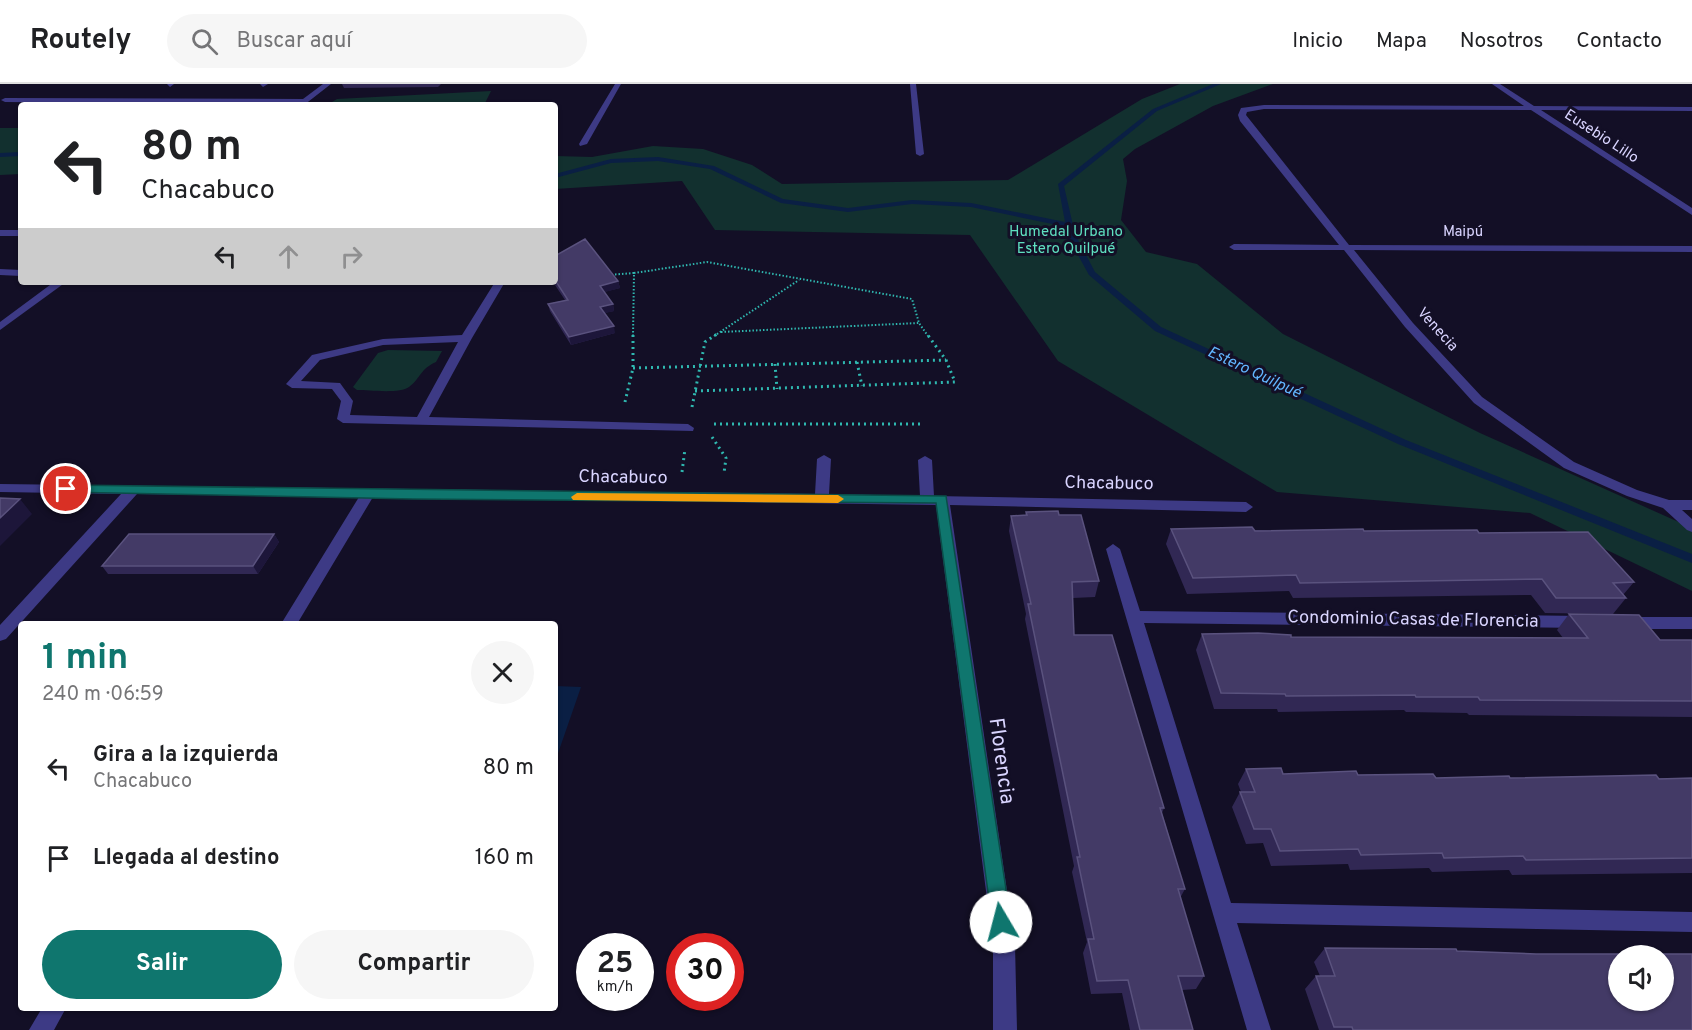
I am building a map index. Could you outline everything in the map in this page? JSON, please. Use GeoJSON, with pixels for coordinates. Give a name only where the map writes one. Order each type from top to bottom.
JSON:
{"type":"FeatureCollection","features":[{"type":"Feature","properties":{"kind":"street"},"geometry":{"type":"LineString","coordinates":[[303,102],[328,84]]}},
{"type":"Feature","properties":{"kind":"street"},"geometry":{"type":"LineString","coordinates":[[583,144],[618,84]]}},
{"type":"Feature","properties":{"kind":"street"},"geometry":{"type":"LineString","coordinates":[[913,84],[920,154]]}},
{"type":"Feature","properties":{"kind":"street","name":"Eusebio Lillo"},"geometry":{"type":"LineString","coordinates":[[1495,84],[1692,212]]}},
{"type":"Feature","properties":{"kind":"street"},"geometry":{"type":"LineString","coordinates":[[5,100],[203,102]]}},
{"type":"Feature","properties":{"kind":"street","name":"Venecia"},"geometry":{"type":"LineString","coordinates":[[1533,109],[1264,107],[1244,110],[1242,115],[1409,325],[1486,407],[1569,465],[1632,493],[1668,505]]}},
{"type":"Feature","properties":{"kind":"street"},"geometry":{"type":"LineString","coordinates":[[1533,109],[1692,109]]}},
{"type":"Feature","properties":{"kind":"street"},"geometry":{"type":"LineString","coordinates":[[0,233],[18,233]]}},
{"type":"Feature","properties":{"kind":"street","name":"Maipú"},"geometry":{"type":"LineString","coordinates":[[1234,247],[1692,249]]}},
{"type":"Feature","properties":{"kind":"street"},"geometry":{"type":"LineString","coordinates":[[0,273],[18,273]]}},
{"type":"Feature","properties":{"kind":"street"},"geometry":{"type":"LineString","coordinates":[[0,327],[57,285]]}},
{"type":"Feature","properties":{"kind":"street"},"geometry":{"type":"LineString","coordinates":[[420,421],[466,338],[499,285]]}},
{"type":"Feature","properties":{"kind":"street"},"geometry":{"type":"LineString","coordinates":[[466,338],[383,342],[316,357],[292,384],[336,386],[347,401],[343,419],[688,428]]}},
{"type":"Feature","properties":{"kind":"street"},"geometry":{"type":"LineString","coordinates":[[822,499],[824,459]]}},
{"type":"Feature","properties":{"kind":"street","name":"Florencia"},"geometry":{"type":"LineString","coordinates":[[925,460],[934,499],[1005,945],[1005,1030]]}},
{"type":"Feature","properties":{"kind":"street","name":"Chacabuco"},"geometry":{"type":"LineString","coordinates":[[0,488],[934,499],[1246,507]]}},
{"type":"Feature","properties":{"kind":"street"},"geometry":{"type":"LineString","coordinates":[[0,635],[133,490]]}},
{"type":"Feature","properties":{"kind":"street"},"geometry":{"type":"LineString","coordinates":[[291,621],[368,494]]}},
{"type":"Feature","properties":{"kind":"street"},"geometry":{"type":"LineString","coordinates":[[1668,505],[1692,506]]}},
{"type":"Feature","properties":{"kind":"street"},"geometry":{"type":"LineString","coordinates":[[1668,505],[1692,526]]}},
{"type":"Feature","properties":{"kind":"street"},"geometry":{"type":"LineString","coordinates":[[1113,549],[1259,1030]]}},
{"type":"Feature","properties":{"kind":"street","name":"Condominio Casas de Florencia"},"geometry":{"type":"LineString","coordinates":[[1133,617],[1692,623]]}},
{"type":"Feature","properties":{"kind":"street"},"geometry":{"type":"LineString","coordinates":[[1224,913],[1692,922]]}},
{"type":"Feature","properties":{"kind":"street"},"geometry":{"type":"LineString","coordinates":[[41,1030],[52,1011]]}},
{"type":"Feature","properties":{"kind":"path"},"geometry":{"type":"LineString","coordinates":[[600,276],[707,262],[912,299],[919,323],[946,360],[955,382],[695,391]]}},
{"type":"Feature","properties":{"kind":"path"},"geometry":{"type":"LineString","coordinates":[[619,426],[633,368],[634,273]]}},
{"type":"Feature","properties":{"kind":"path"},"geometry":{"type":"LineString","coordinates":[[692,410],[705,342],[799,280]]}},
{"type":"Feature","properties":{"kind":"path"},"geometry":{"type":"LineString","coordinates":[[721,332],[919,323]]}},
{"type":"Feature","properties":{"kind":"path"},"geometry":{"type":"LineString","coordinates":[[633,368],[946,360]]}},
{"type":"Feature","properties":{"kind":"path"},"geometry":{"type":"LineString","coordinates":[[857,362],[862,386]]}},
{"type":"Feature","properties":{"kind":"path"},"geometry":{"type":"LineString","coordinates":[[775,364],[777,389]]}},
{"type":"Feature","properties":{"kind":"path"},"geometry":{"type":"LineString","coordinates":[[703,424],[920,424]]}},
{"type":"Feature","properties":{"kind":"path"},"geometry":{"type":"LineString","coordinates":[[709,433],[726,458]]}},
{"type":"Feature","properties":{"kind":"green space","name":"Humedal Urbano Estero Quilpué"},"geometry":{"type":"Polygon","coordinates":[[[1180,84],[1273,84],[1213,106],[1135,149],[1123,159],[1127,181],[1121,220],[1146,252],[1197,264],[1283,334],[1480,433],[1692,528],[1692,591],[1530,513],[1277,492],[1058,361],[970,235],[715,230],[682,181],[558,189],[558,156],[592,157],[653,146],[703,149],[752,165],[782,184],[1008,180],[1142,99],[1180,84]]]}},
{"type":"Feature","properties":{"kind":"green space"},"geometry":{"type":"Polygon","coordinates":[[[491,91],[486,102],[332,102],[337,99],[491,91]]]}},
{"type":"Feature","properties":{"kind":"green space"},"geometry":{"type":"Polygon","coordinates":[[[0,128],[18,128],[18,174],[0,175],[0,128]]]}},
{"type":"Feature","properties":{"kind":"green space"},"geometry":{"type":"Polygon","coordinates":[[[388,350],[442,351],[436,362],[405,389],[376,391],[357,390],[353,387],[378,353],[388,350]]]}},
{"type":"Feature","properties":{"kind":"water"},"geometry":{"type":"Polygon","coordinates":[[[558,686],[581,687],[558,753],[558,686]]]}},
{"type":"Feature","properties":{"kind":"building"},"geometry":{"type":"Polygon","coordinates":[[[585,239],[618,281],[600,286],[613,304],[600,307],[614,326],[569,337],[548,304],[568,300],[558,285],[558,254],[585,239]]]}},
{"type":"Feature","properties":{"kind":"building"},"geometry":{"type":"Polygon","coordinates":[[[0,498],[20,499],[0,518],[0,498]]]}},
{"type":"Feature","properties":{"kind":"building"},"geometry":{"type":"Polygon","coordinates":[[[1058,511],[1059,515],[1081,515],[1099,581],[1072,582],[1074,635],[1112,635],[1164,808],[1160,808],[1185,889],[1178,889],[1204,976],[1178,976],[1193,1030],[1140,1030],[1128,980],[1097,981],[1088,939],[1094,939],[1077,857],[1080,857],[1028,604],[1031,604],[1011,516],[1027,515],[1026,512],[1058,511]]]}},
{"type":"Feature","properties":{"kind":"building"},"geometry":{"type":"Polygon","coordinates":[[[1252,527],[1255,531],[1363,529],[1364,531],[1477,530],[1479,533],[1588,532],[1634,582],[1613,583],[1626,598],[1556,598],[1542,579],[1300,583],[1296,575],[1193,578],[1171,529],[1252,527]]]}},
{"type":"Feature","properties":{"kind":"building"},"geometry":{"type":"Polygon","coordinates":[[[129,534],[274,534],[253,566],[102,566],[129,534]]]}},
{"type":"Feature","properties":{"kind":"building"},"geometry":{"type":"Polygon","coordinates":[[[1569,614],[1639,615],[1660,640],[1692,640],[1692,701],[1480,700],[1478,697],[1416,697],[1415,695],[1286,696],[1285,694],[1221,693],[1202,634],[1258,633],[1291,635],[1291,637],[1588,638],[1569,614]]]}},
{"type":"Feature","properties":{"kind":"building"},"geometry":{"type":"Polygon","coordinates":[[[1281,768],[1283,774],[1356,771],[1358,775],[1433,774],[1436,778],[1656,775],[1659,779],[1692,778],[1692,858],[1526,860],[1523,856],[1444,858],[1442,853],[1361,855],[1358,849],[1280,851],[1271,829],[1254,829],[1240,792],[1255,792],[1246,769],[1281,768]]]}},
{"type":"Feature","properties":{"kind":"building"},"geometry":{"type":"Polygon","coordinates":[[[1325,948],[1608,954],[1608,1011],[1674,1011],[1674,954],[1692,954],[1692,1030],[1353,1030],[1352,1027],[1334,1027],[1316,976],[1335,976],[1325,948]]]}},
{"type":"Feature","properties":{"kind":"waterway","name":"Estero Quilpué"},"geometry":{"type":"LineString","coordinates":[[1218,84],[1155,110],[1060,185],[1071,234],[1092,273],[1158,329],[1402,442],[1692,559]]}},
{"type":"Feature","properties":{"kind":"waterway"},"geometry":{"type":"LineString","coordinates":[[0,155],[18,154]]}},
{"type":"Feature","properties":{"kind":"waterway"},"geometry":{"type":"LineString","coordinates":[[558,175],[611,161],[658,159],[712,167],[781,201],[848,210],[912,202],[971,205],[1065,224],[1070,232]]}},
{"type":"Feature","properties":{"kind":"slow traffic"},"geometry":{"type":"LineString","coordinates":[[577,497],[838,499]]}},
{"type":"Feature","properties":{"kind":"route"},"geometry":{"type":"LineString","coordinates":[[66,489],[413,495],[942,499],[1001,922]]}}]}
